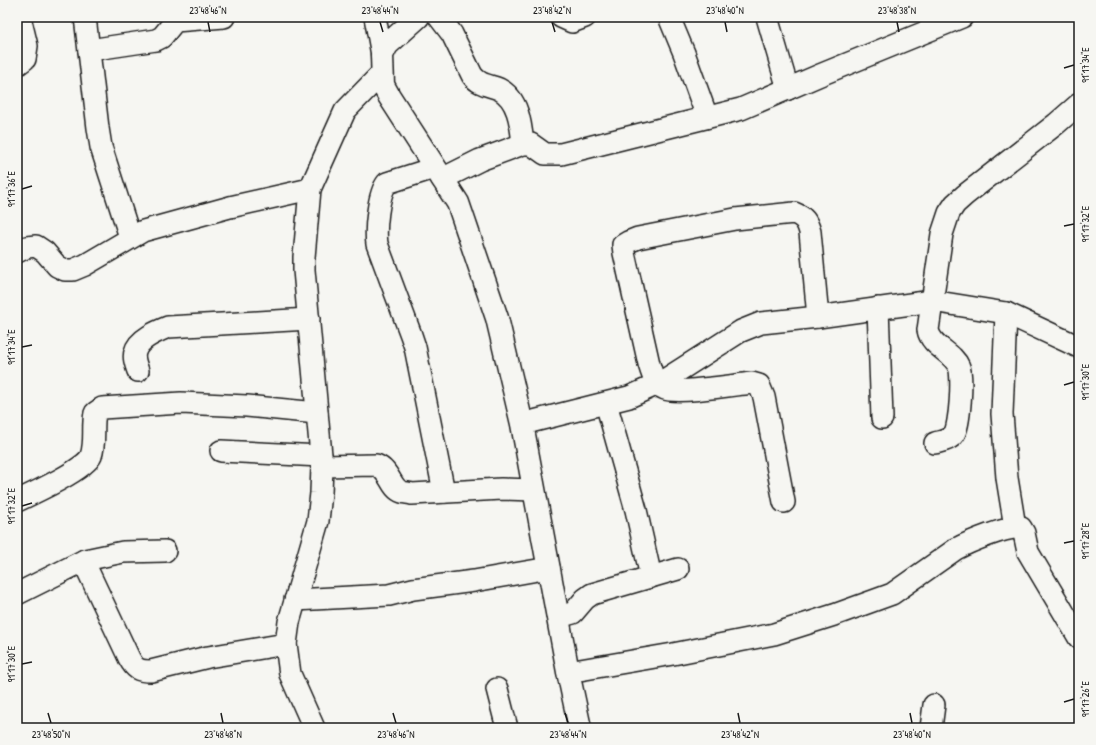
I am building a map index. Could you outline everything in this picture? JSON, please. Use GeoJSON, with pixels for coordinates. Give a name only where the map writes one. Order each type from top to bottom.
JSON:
{"type":"FeatureCollection","features":[{"type":"Feature","properties":{"kind":"street"},"geometry":{"type":"LineString","coordinates":[[17,65],[25,59],[27,46],[20,17]]}},
{"type":"Feature","properties":{"kind":"street"},"geometry":{"type":"LineString","coordinates":[[85,17],[101,147],[130,237]]}},
{"type":"Feature","properties":{"kind":"street"},"geometry":{"type":"LineString","coordinates":[[89,50],[156,40],[162,37],[175,21],[224,17]]}},
{"type":"Feature","properties":{"kind":"street"},"geometry":{"type":"LineString","coordinates":[[375,17],[382,64],[383,85],[388,96],[458,203],[497,318],[522,424],[568,672],[580,728]]}},
{"type":"Feature","properties":{"kind":"street"},"geometry":{"type":"LineString","coordinates":[[314,728],[290,674],[286,644],[289,622],[318,521],[321,493],[321,461],[304,257],[310,189],[345,111],[382,64],[387,45],[418,17]]}},
{"type":"Feature","properties":{"kind":"street"},"geometry":{"type":"LineString","coordinates":[[439,17],[452,34],[472,76],[476,81],[500,90],[510,99],[519,116],[523,144]]}},
{"type":"Feature","properties":{"kind":"street"},"geometry":{"type":"LineString","coordinates":[[560,17],[572,22],[586,17]]}},
{"type":"Feature","properties":{"kind":"street"},"geometry":{"type":"LineString","coordinates":[[669,17],[684,53],[707,117]]}},
{"type":"Feature","properties":{"kind":"street"},"geometry":{"type":"LineString","coordinates":[[767,17],[788,89]]}},
{"type":"Feature","properties":{"kind":"street"},"geometry":{"type":"LineString","coordinates":[[444,492],[412,335],[377,244],[376,234],[382,189],[387,183],[438,173],[480,160],[523,144],[531,144],[545,154],[561,154],[741,109],[962,17]]}},
{"type":"Feature","properties":{"kind":"street"},"geometry":{"type":"LineString","coordinates":[[935,443],[948,440],[954,435],[958,427],[961,377],[960,368],[956,362],[932,340],[928,330],[939,245],[949,214],[955,204],[1079,104]]}},
{"type":"Feature","properties":{"kind":"street"},"geometry":{"type":"LineString","coordinates":[[17,252],[27,247],[36,246],[45,252],[57,266],[64,270],[74,270],[85,265],[130,237],[154,227],[230,207],[310,189]]}},
{"type":"Feature","properties":{"kind":"street"},"geometry":{"type":"LineString","coordinates":[[784,502],[764,397],[759,385],[752,383],[679,391],[666,390],[658,384],[652,375],[623,245],[638,238],[735,219],[794,213],[802,216],[807,222],[810,232],[818,317]]}},
{"type":"Feature","properties":{"kind":"street"},"geometry":{"type":"LineString","coordinates":[[522,424],[629,397],[658,384],[741,331],[761,323],[818,317],[932,301],[1006,313],[1079,347]]}},
{"type":"Feature","properties":{"kind":"street"},"geometry":{"type":"LineString","coordinates":[[878,308],[882,418]]}},
{"type":"Feature","properties":{"kind":"street"},"geometry":{"type":"LineString","coordinates":[[1006,313],[1002,414],[1007,478],[1015,527]]}},
{"type":"Feature","properties":{"kind":"street"},"geometry":{"type":"LineString","coordinates":[[138,371],[135,361],[135,351],[141,342],[160,330],[168,327],[308,318]]}},
{"type":"Feature","properties":{"kind":"street"},"geometry":{"type":"LineString","coordinates":[[17,501],[65,476],[89,461],[94,443],[93,420],[95,413],[102,408],[181,403],[247,406],[317,413]]}},
{"type":"Feature","properties":{"kind":"street"},"geometry":{"type":"LineString","coordinates":[[606,403],[636,510],[651,577]]}},
{"type":"Feature","properties":{"kind":"street"},"geometry":{"type":"LineString","coordinates":[[221,451],[248,451],[321,461],[376,465],[383,468],[396,488],[402,492],[412,494],[501,489],[534,490]]}},
{"type":"Feature","properties":{"kind":"street"},"geometry":{"type":"LineString","coordinates":[[568,672],[673,654],[774,634],[834,615],[892,594],[956,549],[968,543],[1015,527],[1021,528],[1024,533],[1028,552],[1079,638]]}},
{"type":"Feature","properties":{"kind":"street"},"geometry":{"type":"LineString","coordinates":[[17,594],[85,560],[123,552],[165,551]]}},
{"type":"Feature","properties":{"kind":"street"},"geometry":{"type":"LineString","coordinates":[[85,560],[88,571],[129,658],[134,666],[141,671],[151,671],[208,657],[286,644]]}},
{"type":"Feature","properties":{"kind":"street"},"geometry":{"type":"LineString","coordinates":[[295,600],[389,595],[414,588],[474,581],[549,568]]}},
{"type":"Feature","properties":{"kind":"street"},"geometry":{"type":"LineString","coordinates":[[558,617],[573,613],[585,599],[592,594],[678,569]]}},
{"type":"Feature","properties":{"kind":"street"},"geometry":{"type":"LineString","coordinates":[[497,689],[507,728]]}},
{"type":"Feature","properties":{"kind":"street"},"geometry":{"type":"LineString","coordinates":[[931,728],[934,704]]}}]}
